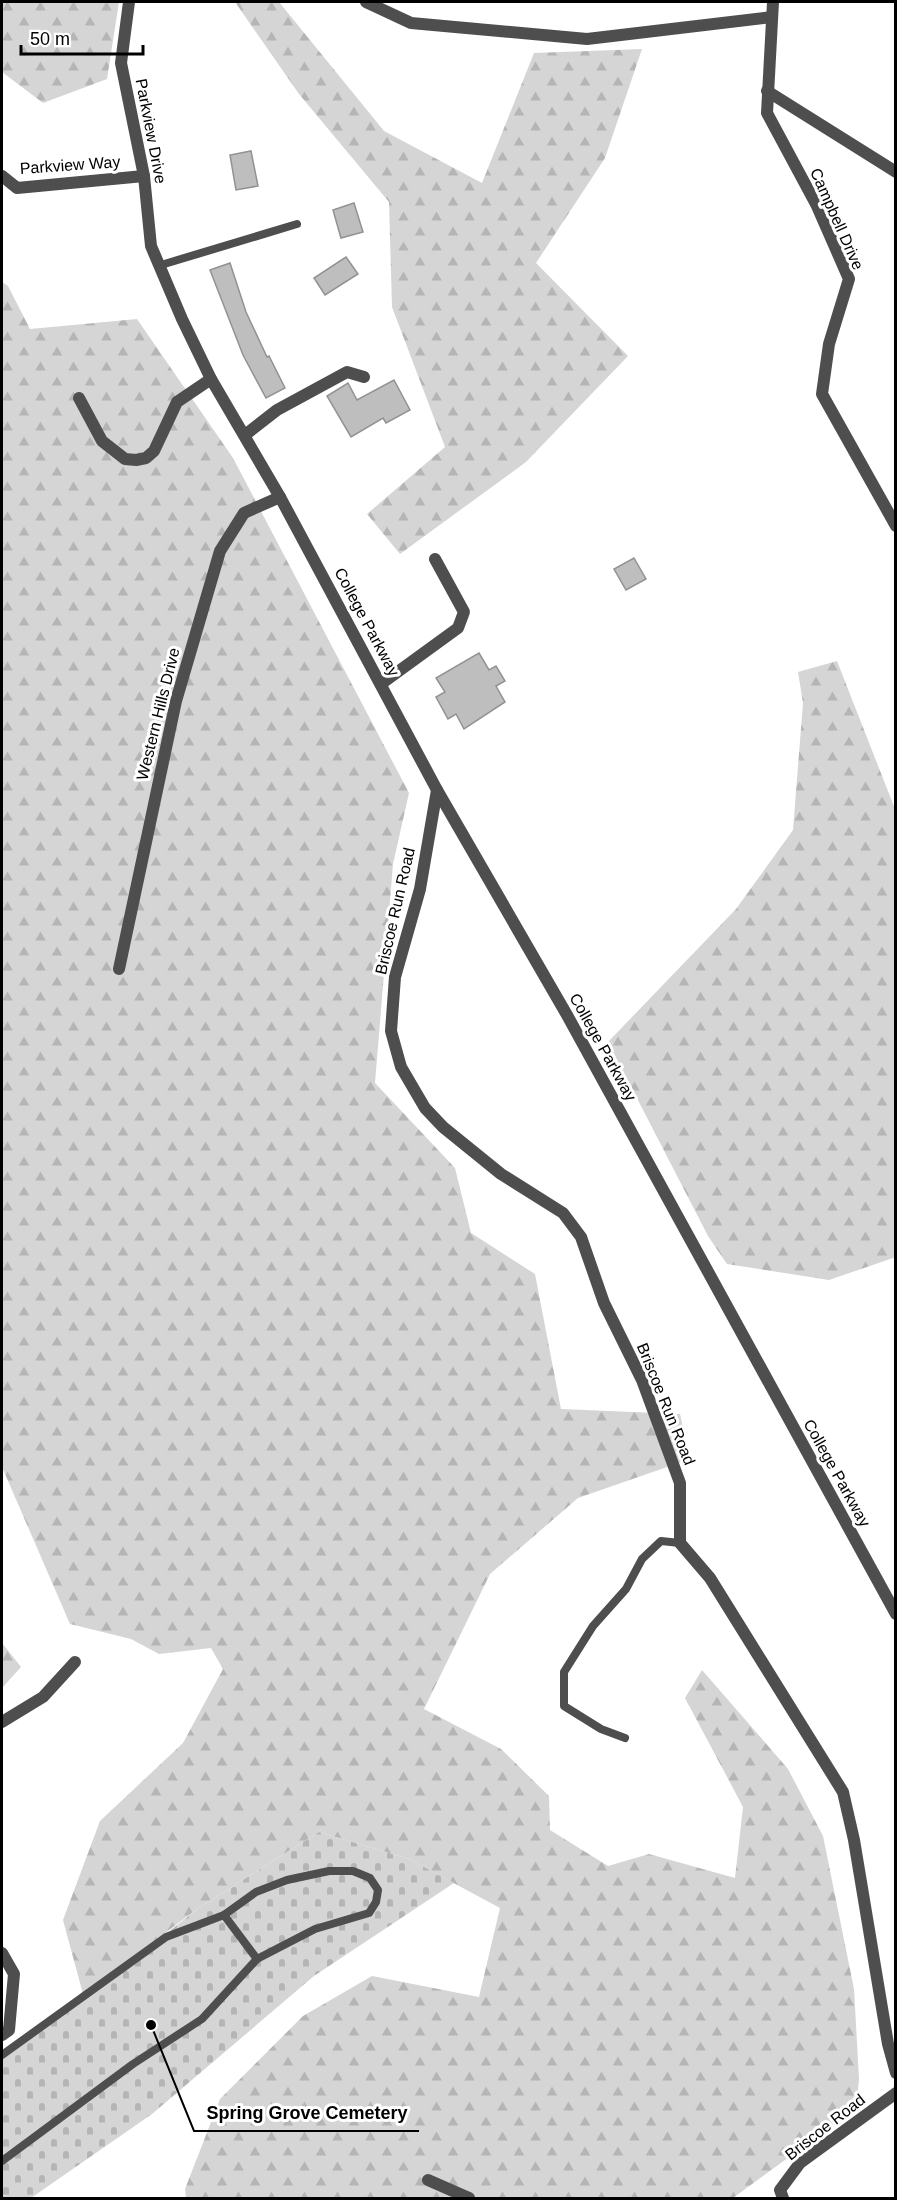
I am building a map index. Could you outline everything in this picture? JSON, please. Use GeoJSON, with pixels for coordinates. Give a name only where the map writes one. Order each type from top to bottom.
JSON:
{"type":"FeatureCollection","features":[{"type":"Feature","properties":{"kind":"street","name":"Parkview Drive"},"geometry":{"type":"LineString","coordinates":[[129,2],[121,63],[144,176],[151,246],[211,379],[280,497]]}},
{"type":"Feature","properties":{"kind":"street"},"geometry":{"type":"LineString","coordinates":[[366,2],[411,23],[587,39],[772,17]]}},
{"type":"Feature","properties":{"kind":"street"},"geometry":{"type":"LineString","coordinates":[[773,2],[767,91],[896,172]]}},
{"type":"Feature","properties":{"kind":"street","name":"Campbell Drive"},"geometry":{"type":"LineString","coordinates":[[767,91],[767,113],[817,206],[849,279],[829,344],[822,394],[896,526]]}},
{"type":"Feature","properties":{"kind":"street","name":"Parkview Way"},"geometry":{"type":"LineString","coordinates":[[2,176],[17,188],[144,176]]}},
{"type":"Feature","properties":{"kind":"street"},"geometry":{"type":"LineString","coordinates":[[245,435],[277,410],[347,372],[364,377]]}},
{"type":"Feature","properties":{"kind":"street"},"geometry":{"type":"LineString","coordinates":[[80,398],[102,441],[125,459],[136,460],[146,458],[154,451],[177,402],[211,379]]}},
{"type":"Feature","properties":{"kind":"street","name":"College Parkway"},"geometry":{"type":"LineString","coordinates":[[280,497],[437,790],[568,1016],[896,1614]]}},
{"type":"Feature","properties":{"kind":"street","name":"Western Hills Drive"},"geometry":{"type":"LineString","coordinates":[[119,969],[176,701],[220,551],[244,513],[280,497]]}},
{"type":"Feature","properties":{"kind":"street"},"geometry":{"type":"LineString","coordinates":[[381,684],[458,628],[464,612],[435,559]]}},
{"type":"Feature","properties":{"kind":"street","name":"Briscoe Run Road"},"geometry":{"type":"LineString","coordinates":[[437,790],[420,889],[395,977],[391,1032],[401,1067],[425,1108],[443,1127],[501,1174],[563,1213],[580,1237],[604,1303],[642,1380],[680,1483],[680,1543]]}},
{"type":"Feature","properties":{"kind":"street"},"geometry":{"type":"LineString","coordinates":[[680,1543],[710,1578],[843,1792],[854,1840],[888,2044],[896,2073]]}},
{"type":"Feature","properties":{"kind":"street"},"geometry":{"type":"LineString","coordinates":[[2,1722],[43,1697],[75,1662]]}},
{"type":"Feature","properties":{"kind":"street"},"geometry":{"type":"LineString","coordinates":[[2,1953],[14,1974],[5,2033]]}},
{"type":"Feature","properties":{"kind":"street","name":"Briscoe Road"},"geometry":{"type":"LineString","coordinates":[[782,2194],[800,2163],[896,2093]]}},
{"type":"Feature","properties":{"kind":"street"},"geometry":{"type":"LineString","coordinates":[[428,2180],[469,2199]]}},
{"type":"Feature","properties":{"kind":"lane"},"geometry":{"type":"LineString","coordinates":[[161,265],[297,224]]}},
{"type":"Feature","properties":{"kind":"lane"},"geometry":{"type":"LineString","coordinates":[[625,1738],[601,1729],[564,1706],[564,1672],[593,1626],[626,1589],[642,1559],[661,1541],[680,1543]]}},
{"type":"Feature","properties":{"kind":"lane"},"geometry":{"type":"LineString","coordinates":[[2,2055],[166,1937],[224,1916],[256,1892],[287,1880],[329,1871],[353,1871],[370,1878],[378,1890],[376,1902],[369,1913],[315,1929],[257,1959],[202,2019],[133,2064],[2,2162]]}},
{"type":"Feature","properties":{"kind":"lane"},"geometry":{"type":"LineString","coordinates":[[224,1916],[257,1959]]}},
{"type":"Feature","properties":{"kind":"green space"},"geometry":{"type":"Polygon","coordinates":[[[2,2],[119,2],[107,79],[43,103],[2,72],[2,2]]]}},
{"type":"Feature","properties":{"kind":"green space"},"geometry":{"type":"Polygon","coordinates":[[[235,2],[279,2],[384,131],[482,183],[534,53],[642,49],[605,158],[536,263],[628,356],[526,462],[400,554],[367,514],[445,447],[392,307],[389,202],[299,94],[235,2]]]}},
{"type":"Feature","properties":{"kind":"green space"},"geometry":{"type":"Polygon","coordinates":[[[2,282],[8,286],[30,329],[137,319],[233,458],[409,793],[393,864],[375,1083],[455,1168],[471,1233],[535,1274],[561,1409],[680,1414],[690,1459],[578,1498],[490,1574],[424,1709],[501,1749],[549,1796],[550,1830],[608,1866],[649,1854],[735,1878],[743,1807],[685,1698],[702,1670],[788,1769],[823,1836],[854,1989],[859,2079],[856,2108],[733,2198],[186,2198],[185,2189],[220,2099],[303,2016],[372,1976],[479,1997],[500,1908],[409,1859],[319,1832],[200,1907],[83,1994],[63,1920],[100,1821],[183,1743],[223,1669],[211,1648],[159,1654],[131,1639],[70,1624],[2,1467],[2,282]]]}},
{"type":"Feature","properties":{"kind":"green space"},"geometry":{"type":"Polygon","coordinates":[[[837,661],[895,809],[896,1257],[829,1280],[727,1264],[708,1236],[608,1042],[736,909],[793,830],[803,703],[798,672],[837,661]]]}},
{"type":"Feature","properties":{"kind":"green space"},"geometry":{"type":"Polygon","coordinates":[[[2,1643],[21,1667],[2,1688],[2,1643]]]}},
{"type":"Feature","properties":{"kind":"green space"},"geometry":{"type":"Polygon","coordinates":[[[319,1832],[409,1859],[454,1883],[314,1976],[152,2114],[31,2198],[2,2198],[2,2052],[86,1997],[200,1907],[319,1832]]]}},
{"type":"Feature","properties":{"kind":"building"},"geometry":{"type":"Polygon","coordinates":[[[251,151],[258,186],[236,190],[230,155],[251,151]]]}},
{"type":"Feature","properties":{"kind":"building"},"geometry":{"type":"Polygon","coordinates":[[[354,203],[363,232],[341,238],[333,210],[354,203]]]}},
{"type":"Feature","properties":{"kind":"building"},"geometry":{"type":"Polygon","coordinates":[[[346,257],[358,274],[325,295],[314,278],[346,257]]]}},
{"type":"Feature","properties":{"kind":"building"},"geometry":{"type":"Polygon","coordinates":[[[230,263],[246,312],[267,357],[269,356],[285,388],[266,398],[243,355],[210,270],[230,263]]]}},
{"type":"Feature","properties":{"kind":"building"},"geometry":{"type":"Polygon","coordinates":[[[394,380],[410,410],[386,423],[383,418],[351,437],[327,396],[348,383],[357,400],[394,380]]]}},
{"type":"Feature","properties":{"kind":"building"},"geometry":{"type":"Polygon","coordinates":[[[634,558],[646,579],[626,590],[614,569],[634,558]]]}},
{"type":"Feature","properties":{"kind":"building"},"geometry":{"type":"Polygon","coordinates":[[[479,653],[489,670],[496,666],[505,681],[496,686],[505,702],[464,729],[456,714],[448,719],[436,697],[445,692],[436,678],[479,653]]]}},
{"type":"Feature","properties":{"kind":"place","name":"Spring Grove Cemetery"},"geometry":{"type":"Point","coordinates":[151,2025]}}]}
